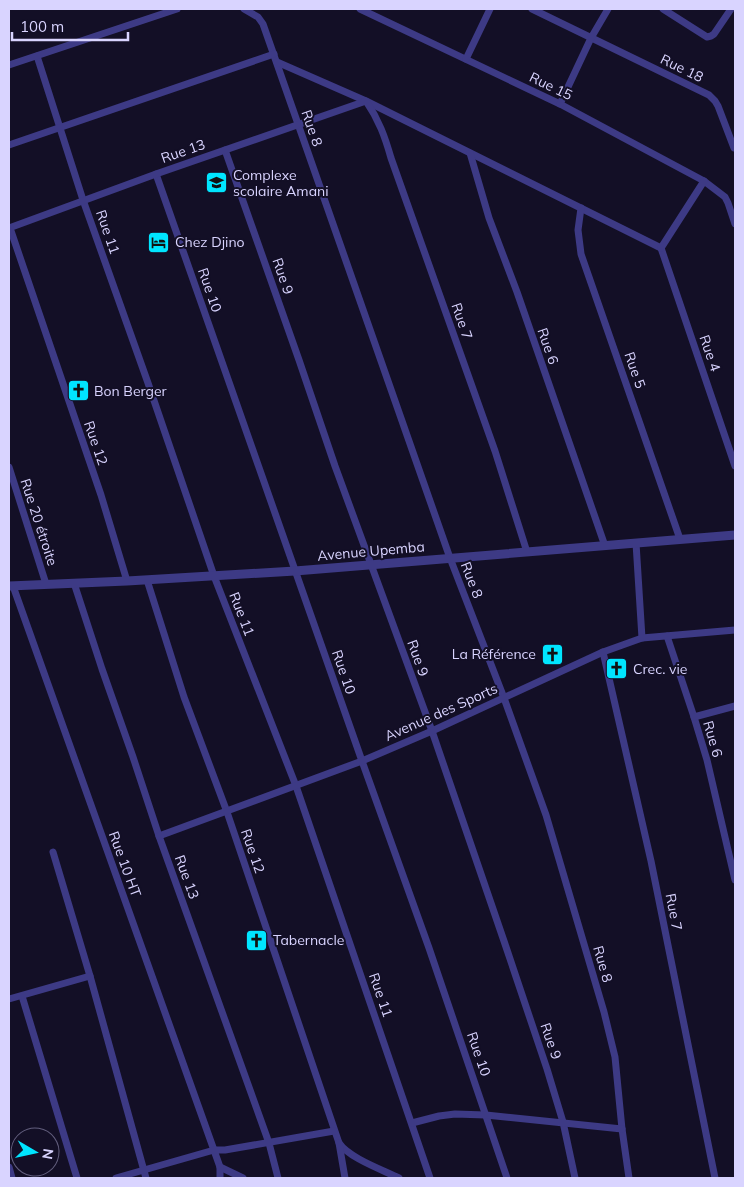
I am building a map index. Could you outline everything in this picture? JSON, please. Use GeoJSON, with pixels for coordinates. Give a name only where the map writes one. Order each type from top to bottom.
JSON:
{"type":"FeatureCollection","features":[{"type":"Feature","properties":{"kind":"street","name":"Rue 8"},"geometry":{"type":"LineString","coordinates":[[244,9],[261,19],[450,558],[504,698],[546,815],[604,1012],[615,1057],[629,1178]]}},
{"type":"Feature","properties":{"kind":"street","name":"Rue 15"},"geometry":{"type":"LineString","coordinates":[[360,9],[560,104],[704,180],[725,197],[735,224]]}},
{"type":"Feature","properties":{"kind":"street"},"geometry":{"type":"LineString","coordinates":[[466,60],[490,9]]}},
{"type":"Feature","properties":{"kind":"street","name":"Rue 18"},"geometry":{"type":"LineString","coordinates":[[532,9],[709,95],[718,106],[734,148]]}},
{"type":"Feature","properties":{"kind":"street"},"geometry":{"type":"LineString","coordinates":[[560,104],[591,38],[608,9]]}},
{"type":"Feature","properties":{"kind":"street"},"geometry":{"type":"LineString","coordinates":[[662,9],[704,36],[709,37],[714,34],[730,9]]}},
{"type":"Feature","properties":{"kind":"street"},"geometry":{"type":"LineString","coordinates":[[9,66],[173,10]]}},
{"type":"Feature","properties":{"kind":"street"},"geometry":{"type":"LineString","coordinates":[[9,145],[274,54]]}},
{"type":"Feature","properties":{"kind":"street","name":"Rue 11"},"geometry":{"type":"LineString","coordinates":[[37,56],[83,200],[214,576],[296,786],[430,1178]]}},
{"type":"Feature","properties":{"kind":"street"},"geometry":{"type":"LineString","coordinates":[[277,62],[366,101],[661,248],[704,180]]}},
{"type":"Feature","properties":{"kind":"street","name":"Rue 13"},"geometry":{"type":"LineString","coordinates":[[9,228],[156,174],[366,101]]}},
{"type":"Feature","properties":{"kind":"street","name":"Rue 7"},"geometry":{"type":"LineString","coordinates":[[366,101],[376,116],[383,132],[495,451],[527,552]]}},
{"type":"Feature","properties":{"kind":"street","name":"Rue 9"},"geometry":{"type":"LineString","coordinates":[[225,150],[335,466],[432,731],[547,1069],[563,1122],[575,1178]]}},
{"type":"Feature","properties":{"kind":"street","name":"Rue 6"},"geometry":{"type":"LineString","coordinates":[[470,153],[489,218],[517,292],[605,546]]}},
{"type":"Feature","properties":{"kind":"street","name":"Rue 10"},"geometry":{"type":"LineString","coordinates":[[156,174],[362,761],[430,948],[507,1178]]}},
{"type":"Feature","properties":{"kind":"street","name":"Rue 5"},"geometry":{"type":"LineString","coordinates":[[580,208],[578,230],[581,254],[680,539]]}},
{"type":"Feature","properties":{"kind":"street","name":"Rue 12"},"geometry":{"type":"LineString","coordinates":[[9,228],[101,495],[127,581]]}},
{"type":"Feature","properties":{"kind":"street","name":"Rue 4"},"geometry":{"type":"LineString","coordinates":[[661,248],[735,466]]}},
{"type":"Feature","properties":{"kind":"street","name":"Rue 20 étroite"},"geometry":{"type":"LineString","coordinates":[[9,467],[46,584]]}},
{"type":"Feature","properties":{"kind":"street","name":"Avenue Upemba"},"geometry":{"type":"LineString","coordinates":[[11,586],[295,571],[735,535]]}},
{"type":"Feature","properties":{"kind":"street"},"geometry":{"type":"LineString","coordinates":[[636,543],[642,638]]}},
{"type":"Feature","properties":{"kind":"street","name":"Rue 12"},"geometry":{"type":"LineString","coordinates":[[147,580],[184,697],[227,812],[339,1143],[345,1178]]}},
{"type":"Feature","properties":{"kind":"street","name":"Rue 13"},"geometry":{"type":"LineString","coordinates":[[74,583],[159,836],[269,1143],[278,1178]]}},
{"type":"Feature","properties":{"kind":"street","name":"Rue 10 HT"},"geometry":{"type":"LineString","coordinates":[[11,586],[214,1150],[220,1167],[220,1178]]}},
{"type":"Feature","properties":{"kind":"street","name":"Avenue des Sports"},"geometry":{"type":"LineString","coordinates":[[159,836],[362,761],[432,731],[602,652],[642,638],[735,630]]}},
{"type":"Feature","properties":{"kind":"street","name":"Rue 6"},"geometry":{"type":"LineString","coordinates":[[667,636],[707,760],[735,880]]}},
{"type":"Feature","properties":{"kind":"street","name":"Rue 7"},"geometry":{"type":"LineString","coordinates":[[602,652],[651,861],[716,1178]]}},
{"type":"Feature","properties":{"kind":"street"},"geometry":{"type":"LineString","coordinates":[[694,717],[735,706]]}},
{"type":"Feature","properties":{"kind":"street"},"geometry":{"type":"LineString","coordinates":[[53,852],[90,976],[146,1178]]}},
{"type":"Feature","properties":{"kind":"street"},"geometry":{"type":"LineString","coordinates":[[9,999],[90,976]]}},
{"type":"Feature","properties":{"kind":"street"},"geometry":{"type":"LineString","coordinates":[[22,996],[77,1178]]}},
{"type":"Feature","properties":{"kind":"street"},"geometry":{"type":"LineString","coordinates":[[412,1123],[455,1114],[486,1115],[622,1129]]}},
{"type":"Feature","properties":{"kind":"street"},"geometry":{"type":"LineString","coordinates":[[116,1178],[214,1150],[269,1143],[334,1131]]}},
{"type":"Feature","properties":{"kind":"street"},"geometry":{"type":"LineString","coordinates":[[339,1143],[342,1148],[352,1155],[399,1178]]}},
{"type":"Feature","properties":{"kind":"street"},"geometry":{"type":"LineString","coordinates":[[9,1167],[12,1178]]}},
{"type":"Feature","properties":{"kind":"street"},"geometry":{"type":"LineString","coordinates":[[220,1167],[242,1178]]}},
{"type":"Feature","properties":{"kind":"place","name":"Complexe scolaire Amani"},"geometry":{"type":"Point","coordinates":[217,183]}},
{"type":"Feature","properties":{"kind":"place","name":"Chez Djino"},"geometry":{"type":"Point","coordinates":[159,242]}},
{"type":"Feature","properties":{"kind":"place","name":"Bon Berger"},"geometry":{"type":"Point","coordinates":[78,391]}},
{"type":"Feature","properties":{"kind":"place","name":"La Référence"},"geometry":{"type":"Point","coordinates":[552,654]}},
{"type":"Feature","properties":{"kind":"place","name":"Crec. vie"},"geometry":{"type":"Point","coordinates":[617,669]}},
{"type":"Feature","properties":{"kind":"place","name":"Tabernacle"},"geometry":{"type":"Point","coordinates":[257,940]}}]}
